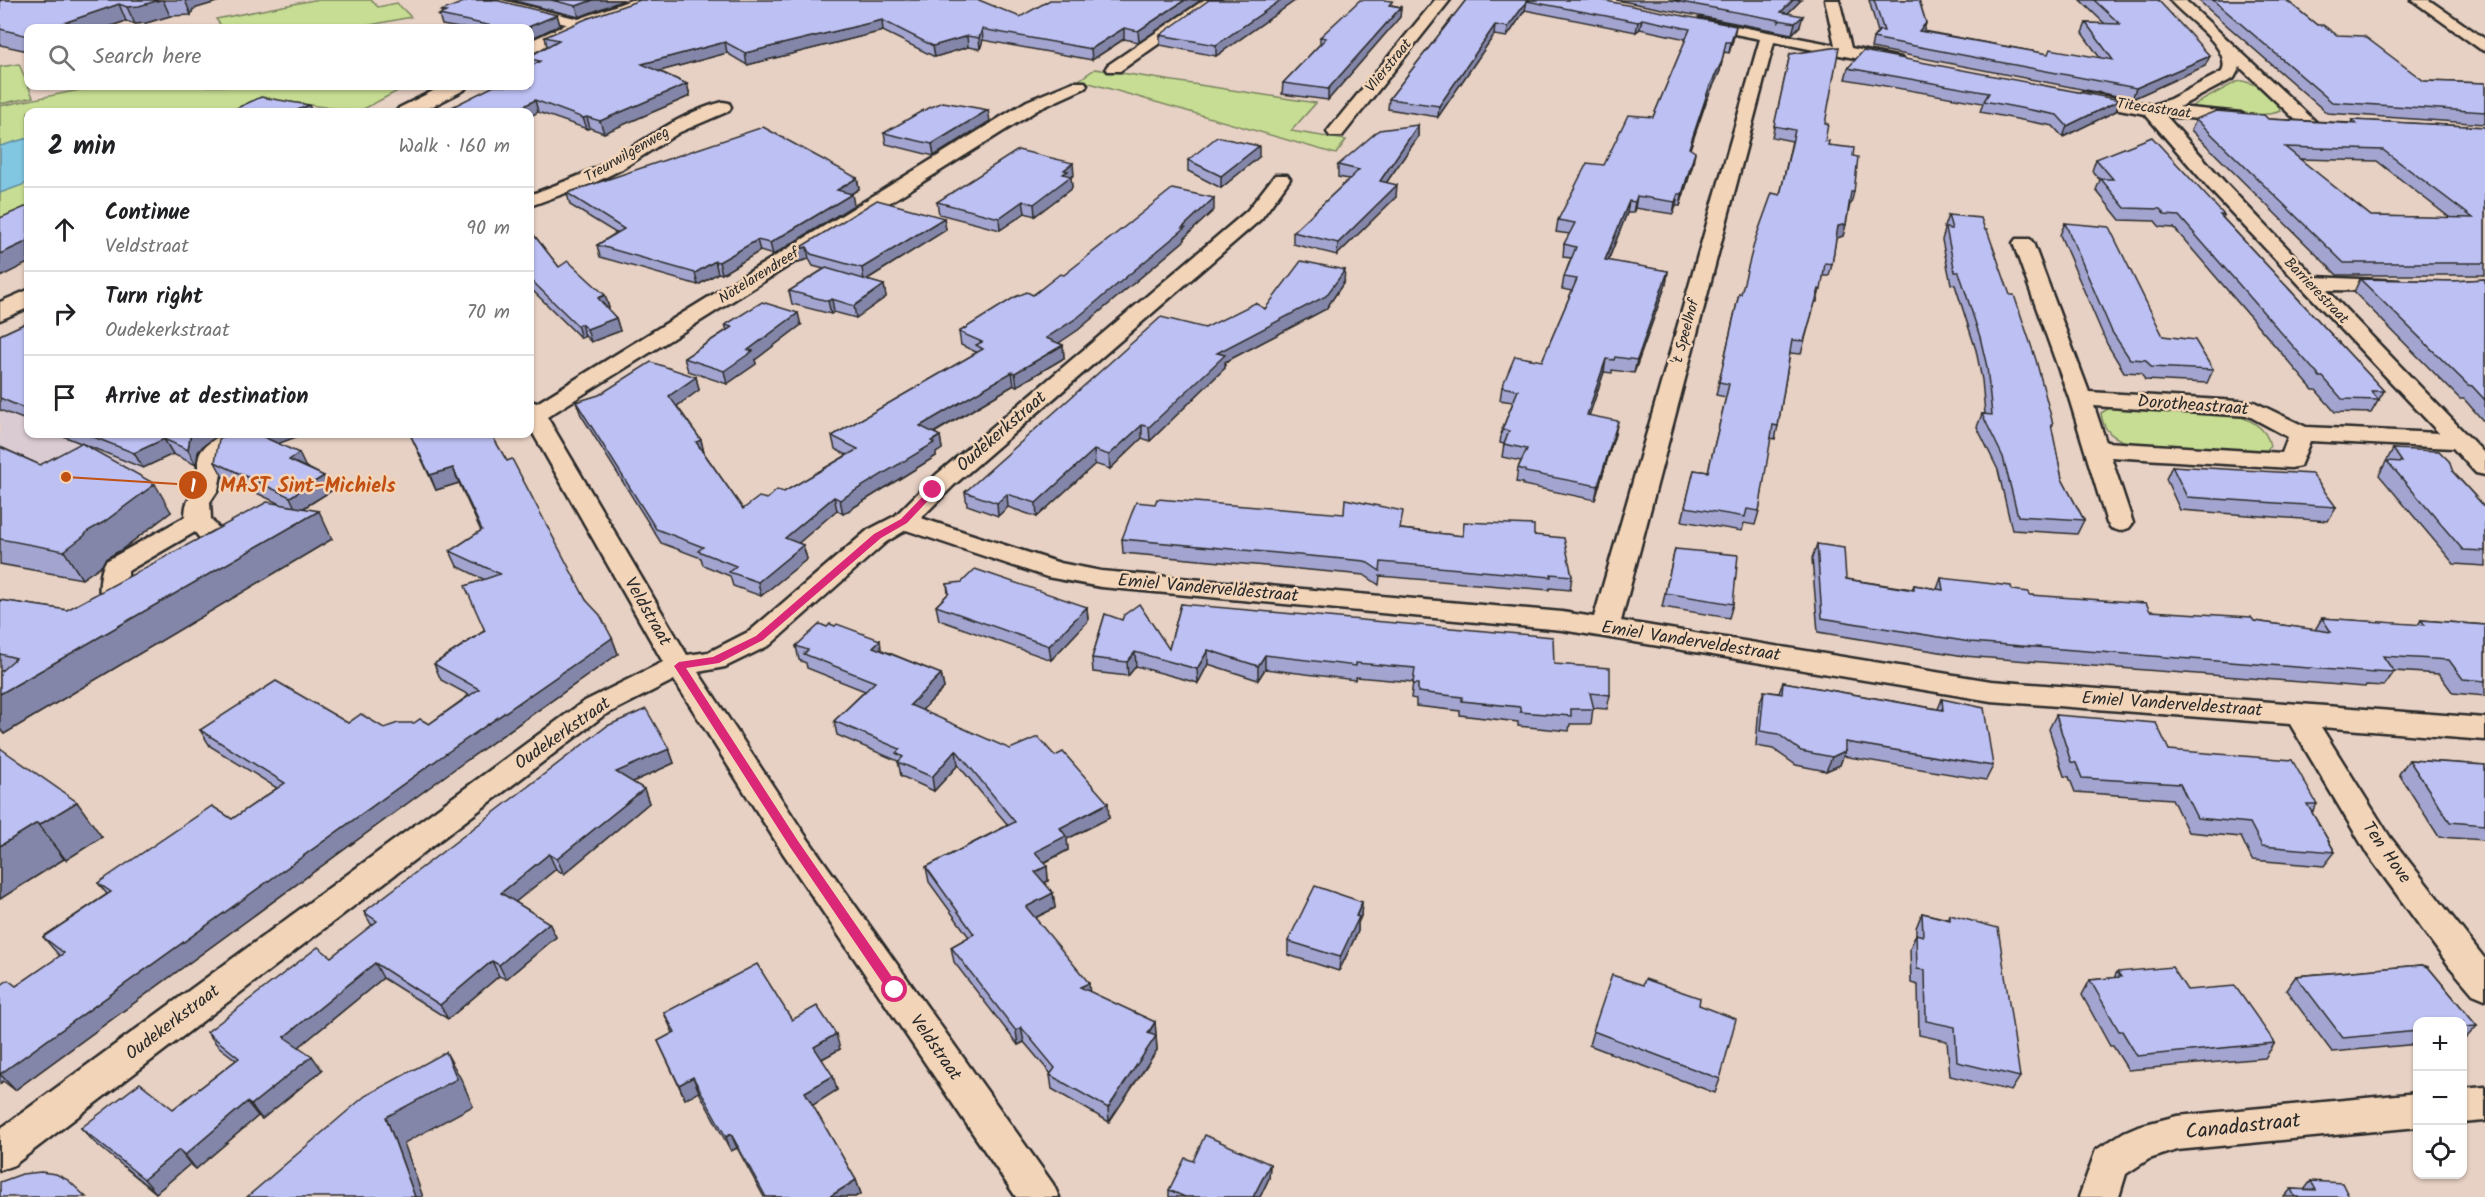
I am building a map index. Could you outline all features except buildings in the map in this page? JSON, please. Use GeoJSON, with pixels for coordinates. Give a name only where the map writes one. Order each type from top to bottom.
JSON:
{"type":"FeatureCollection","features":[{"type":"Feature","properties":{"kind":"main road"},"geometry":{"type":"LineString","coordinates":[[534,32],[616,0]]}},
{"type":"Feature","properties":{"kind":"main road"},"geometry":{"type":"LineString","coordinates":[[534,46],[582,24],[648,0]]}},
{"type":"Feature","properties":{"kind":"main road"},"geometry":{"type":"LineString","coordinates":[[401,108],[424,90]]}},
{"type":"Feature","properties":{"kind":"main road"},"geometry":{"type":"LineString","coordinates":[[404,108],[447,90]]}},
{"type":"Feature","properties":{"kind":"main road"},"geometry":{"type":"LineString","coordinates":[[0,312],[24,300]]}},
{"type":"Feature","properties":{"kind":"main road"},"geometry":{"type":"LineString","coordinates":[[0,325],[24,312]]}},
{"type":"Feature","properties":{"kind":"street"},"geometry":{"type":"LineString","coordinates":[[484,0],[582,24]]}},
{"type":"Feature","properties":{"kind":"street"},"geometry":{"type":"LineString","coordinates":[[1114,68],[1214,0]]}},
{"type":"Feature","properties":{"kind":"street","name":"Vlierstraat"},"geometry":{"type":"LineString","coordinates":[[1336,132],[1443,0]]}},
{"type":"Feature","properties":{"kind":"street"},"geometry":{"type":"LineString","coordinates":[[1832,0],[1844,51]]}},
{"type":"Feature","properties":{"kind":"street"},"geometry":{"type":"LineString","coordinates":[[2177,0],[2308,122]]}},
{"type":"Feature","properties":{"kind":"street"},"geometry":{"type":"LineString","coordinates":[[2419,0],[2485,46]]}},
{"type":"Feature","properties":{"kind":"street"},"geometry":{"type":"LineString","coordinates":[[1686,20],[1912,64]]}},
{"type":"Feature","properties":{"kind":"street","name":"'t Speelhof"},"geometry":{"type":"LineString","coordinates":[[1605,628],[1768,36]]}},
{"type":"Feature","properties":{"kind":"street"},"geometry":{"type":"LineString","coordinates":[[2151,110],[2176,103],[2228,75],[2233,69],[2233,61],[2224,44]]}},
{"type":"Feature","properties":{"kind":"street","name":"Notelarendreef"},"geometry":{"type":"LineString","coordinates":[[534,411],[1033,105],[1078,85]]}},
{"type":"Feature","properties":{"kind":"street","name":"Titecastraat"},"geometry":{"type":"LineString","coordinates":[[2072,95],[2151,110],[2257,119]]}},
{"type":"Feature","properties":{"kind":"street","name":"Treurwilgenweg"},"geometry":{"type":"LineString","coordinates":[[534,199],[590,178],[616,165],[675,128],[723,107]]}},
{"type":"Feature","properties":{"kind":"street","name":"Barrierestraat"},"geometry":{"type":"LineString","coordinates":[[2151,110],[2221,190],[2485,468]]}},
{"type":"Feature","properties":{"kind":"street"},"geometry":{"type":"LineString","coordinates":[[2279,120],[2329,123]]}},
{"type":"Feature","properties":{"kind":"street","name":"Oudekerkstraat"},"geometry":{"type":"LineString","coordinates":[[0,1152],[593,709],[679,666],[715,660],[760,638],[877,536],[904,521],[945,480],[1254,215],[1281,179]]}},
{"type":"Feature","properties":{"kind":"street"},"geometry":{"type":"LineString","coordinates":[[2023,243],[2080,398],[2120,523]]}},
{"type":"Feature","properties":{"kind":"street"},"geometry":{"type":"LineString","coordinates":[[2308,283],[2408,285]]}},
{"type":"Feature","properties":{"kind":"street","name":"Dorotheastraat"},"geometry":{"type":"LineString","coordinates":[[2080,398],[2254,409],[2301,434],[2458,441]]}},
{"type":"Feature","properties":{"kind":"street","name":"Veldstraat"},"geometry":{"type":"LineString","coordinates":[[534,415],[679,666],[794,844],[1039,1197]]}},
{"type":"Feature","properties":{"kind":"street"},"geometry":{"type":"LineString","coordinates":[[2097,448],[2291,461],[2301,434]]}},
{"type":"Feature","properties":{"kind":"street"},"geometry":{"type":"LineString","coordinates":[[177,568],[206,551],[216,541],[198,520],[198,502],[206,490],[214,448],[232,438]]}},
{"type":"Feature","properties":{"kind":"street"},"geometry":{"type":"LineString","coordinates":[[140,591],[114,605],[115,567],[198,520]]}},
{"type":"Feature","properties":{"kind":"street","name":"Emiel Vanderveldestraat"},"geometry":{"type":"LineString","coordinates":[[904,521],[1076,576],[1562,621],[1991,691],[2485,729]]}},
{"type":"Feature","properties":{"kind":"street","name":"Ten Hove"},"geometry":{"type":"LineString","coordinates":[[2299,715],[2379,846],[2485,984]]}},
{"type":"Feature","properties":{"kind":"street"},"geometry":{"type":"LineString","coordinates":[[2467,1106],[2485,1104]]}},
{"type":"Feature","properties":{"kind":"street","name":"Canadastraat"},"geometry":{"type":"LineString","coordinates":[[2099,1197],[2110,1163],[2138,1144],[2177,1133],[2413,1110]]}},
{"type":"Feature","properties":{"kind":"shaded area"},"geometry":{"type":"Polygon","coordinates":[[[24,332],[24,438],[205,438],[0,538],[0,344],[24,332]]]}},
{"type":"Feature","properties":{"kind":"green space"},"geometry":{"type":"Polygon","coordinates":[[[314,0],[371,0],[378,7],[397,3],[411,17],[375,24],[220,24],[216,19],[314,0]]]}},
{"type":"Feature","properties":{"kind":"green space"},"geometry":{"type":"Polygon","coordinates":[[[19,64],[24,76],[24,90],[30,90],[33,97],[0,104],[0,67],[19,64]]]}},
{"type":"Feature","properties":{"kind":"green space"},"geometry":{"type":"Polygon","coordinates":[[[1095,69],[1316,103],[1291,131],[1346,140],[1336,154],[1079,80],[1095,69]]]}},
{"type":"Feature","properties":{"kind":"green space"},"geometry":{"type":"Polygon","coordinates":[[[2243,81],[2256,85],[2279,106],[2280,111],[2263,114],[2236,114],[2209,111],[2192,106],[2236,82],[2243,81]]]}},
{"type":"Feature","properties":{"kind":"green space"},"geometry":{"type":"Polygon","coordinates":[[[79,90],[399,90],[366,108],[331,108],[283,101],[268,108],[24,108],[24,224],[0,234],[0,106],[79,90]]]}},
{"type":"Feature","properties":{"kind":"green space"},"geometry":{"type":"Polygon","coordinates":[[[2111,407],[2229,413],[2243,417],[2260,428],[2265,433],[2270,446],[2267,450],[2256,453],[2129,443],[2118,439],[2104,425],[2101,413],[2111,407]]]}},
{"type":"Feature","properties":{"kind":"water"},"geometry":{"type":"Polygon","coordinates":[[[24,139],[24,184],[0,193],[0,146],[24,139]]]}},
{"type":"Feature","properties":{"kind":"place","name":"MAST Sint-Michiels"},"geometry":{"type":"Point","coordinates":[66,477]}},
{"type":"Feature","properties":{"kind":"route"},"geometry":{"type":"LineString","coordinates":[[895,990],[794,844],[679,666],[715,660],[760,638],[877,536],[904,521],[933,490]]}}]}
